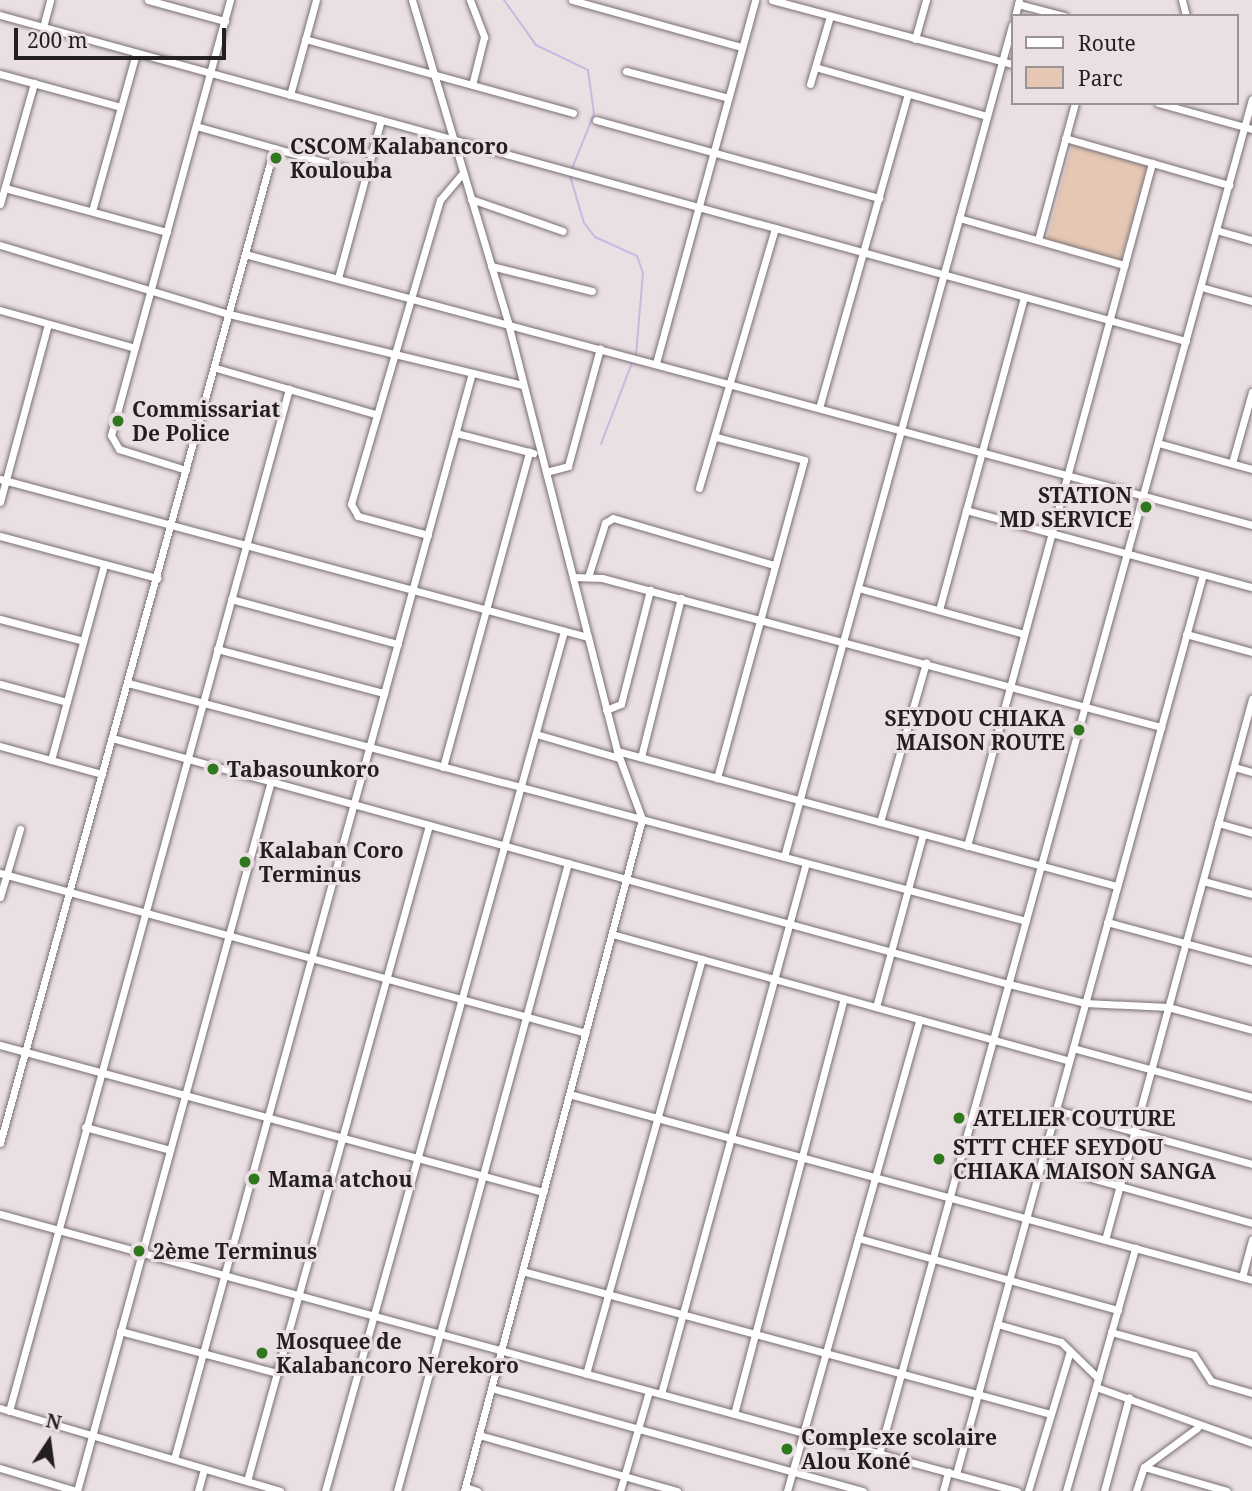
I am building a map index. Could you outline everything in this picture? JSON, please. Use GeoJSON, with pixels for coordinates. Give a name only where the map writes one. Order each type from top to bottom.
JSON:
{"type":"FeatureCollection","features":[{"type":"Feature","properties":{"kind":"street"},"geometry":{"type":"LineString","coordinates":[[43,27],[50,0]]}},
{"type":"Feature","properties":{"kind":"street"},"geometry":{"type":"LineString","coordinates":[[148,0],[225,21]]}},
{"type":"Feature","properties":{"kind":"street"},"geometry":{"type":"LineString","coordinates":[[186,470],[113,444],[111,435],[230,0]]}},
{"type":"Feature","properties":{"kind":"street"},"geometry":{"type":"LineString","coordinates":[[290,95],[316,0]]}},
{"type":"Feature","properties":{"kind":"street"},"geometry":{"type":"LineString","coordinates":[[412,0],[508,323],[618,754],[642,820],[464,1489],[477,1491]]}},
{"type":"Feature","properties":{"kind":"street"},"geometry":{"type":"LineString","coordinates":[[470,0],[484,37],[472,85]]}},
{"type":"Feature","properties":{"kind":"street"},"geometry":{"type":"LineString","coordinates":[[572,0],[742,47]]}},
{"type":"Feature","properties":{"kind":"street"},"geometry":{"type":"LineString","coordinates":[[656,363],[755,0]]}},
{"type":"Feature","properties":{"kind":"street"},"geometry":{"type":"LineString","coordinates":[[772,0],[1010,63]]}},
{"type":"Feature","properties":{"kind":"street"},"geometry":{"type":"LineString","coordinates":[[915,39],[926,0]]}},
{"type":"Feature","properties":{"kind":"street"},"geometry":{"type":"LineString","coordinates":[[1019,2],[1058,14]]}},
{"type":"Feature","properties":{"kind":"street"},"geometry":{"type":"LineString","coordinates":[[0,15],[1186,341]]}},
{"type":"Feature","properties":{"kind":"street"},"geometry":{"type":"LineString","coordinates":[[810,85],[830,16]]}},
{"type":"Feature","properties":{"kind":"street"},"geometry":{"type":"LineString","coordinates":[[784,857],[1010,32]]}},
{"type":"Feature","properties":{"kind":"street"},"geometry":{"type":"LineString","coordinates":[[305,39],[573,113]]}},
{"type":"Feature","properties":{"kind":"street"},"geometry":{"type":"LineString","coordinates":[[92,211],[136,53]]}},
{"type":"Feature","properties":{"kind":"street"},"geometry":{"type":"LineString","coordinates":[[815,67],[987,116]]}},
{"type":"Feature","properties":{"kind":"street"},"geometry":{"type":"LineString","coordinates":[[625,71],[729,98]]}},
{"type":"Feature","properties":{"kind":"street"},"geometry":{"type":"LineString","coordinates":[[0,74],[121,107]]}},
{"type":"Feature","properties":{"kind":"street"},"geometry":{"type":"LineString","coordinates":[[0,204],[34,83]]}},
{"type":"Feature","properties":{"kind":"street"},"geometry":{"type":"LineString","coordinates":[[819,408],[908,94]]}},
{"type":"Feature","properties":{"kind":"street"},"geometry":{"type":"LineString","coordinates":[[879,1454],[1228,185],[1248,128],[1252,99]]}},
{"type":"Feature","properties":{"kind":"street"},"geometry":{"type":"LineString","coordinates":[[1038,240],[1074,105]]}},
{"type":"Feature","properties":{"kind":"street"},"geometry":{"type":"LineString","coordinates":[[1171,105],[1248,128]]}},
{"type":"Feature","properties":{"kind":"street"},"geometry":{"type":"LineString","coordinates":[[338,278],[381,120]]}},
{"type":"Feature","properties":{"kind":"street"},"geometry":{"type":"LineString","coordinates":[[596,120],[879,198]]}},
{"type":"Feature","properties":{"kind":"street"},"geometry":{"type":"LineString","coordinates":[[196,126],[366,174]]}},
{"type":"Feature","properties":{"kind":"street"},"geometry":{"type":"LineString","coordinates":[[1065,138],[1228,185]]}},
{"type":"Feature","properties":{"kind":"street"},"geometry":{"type":"LineString","coordinates":[[0,1143],[68,890],[216,368],[274,148]]}},
{"type":"Feature","properties":{"kind":"street"},"geometry":{"type":"LineString","coordinates":[[967,846],[1152,163]]}},
{"type":"Feature","properties":{"kind":"street"},"geometry":{"type":"LineString","coordinates":[[428,535],[358,516],[351,508],[375,414],[396,355],[440,200],[463,173]]}},
{"type":"Feature","properties":{"kind":"street"},"geometry":{"type":"LineString","coordinates":[[5,188],[167,232]]}},
{"type":"Feature","properties":{"kind":"street"},"geometry":{"type":"LineString","coordinates":[[471,199],[563,231]]}},
{"type":"Feature","properties":{"kind":"street"},"geometry":{"type":"LineString","coordinates":[[959,218],[1124,265]]}},
{"type":"Feature","properties":{"kind":"street"},"geometry":{"type":"LineString","coordinates":[[699,488],[732,384],[775,228]]}},
{"type":"Feature","properties":{"kind":"street"},"geometry":{"type":"LineString","coordinates":[[1216,230],[1252,240]]}},
{"type":"Feature","properties":{"kind":"street"},"geometry":{"type":"LineString","coordinates":[[0,245],[152,287],[229,314],[523,385]]}},
{"type":"Feature","properties":{"kind":"street"},"geometry":{"type":"LineString","coordinates":[[245,254],[1252,525]]}},
{"type":"Feature","properties":{"kind":"street"},"geometry":{"type":"LineString","coordinates":[[491,266],[592,291]]}},
{"type":"Feature","properties":{"kind":"street"},"geometry":{"type":"LineString","coordinates":[[1200,287],[1252,301]]}},
{"type":"Feature","properties":{"kind":"street"},"geometry":{"type":"LineString","coordinates":[[939,610],[1024,296]]}},
{"type":"Feature","properties":{"kind":"street"},"geometry":{"type":"LineString","coordinates":[[0,310],[135,348]]}},
{"type":"Feature","properties":{"kind":"street"},"geometry":{"type":"LineString","coordinates":[[0,502],[3,480],[48,324]]}},
{"type":"Feature","properties":{"kind":"street"},"geometry":{"type":"LineString","coordinates":[[546,472],[568,466],[600,348]]}},
{"type":"Feature","properties":{"kind":"street"},"geometry":{"type":"LineString","coordinates":[[216,368],[375,414]]}},
{"type":"Feature","properties":{"kind":"street"},"geometry":{"type":"LineString","coordinates":[[174,1459],[472,373]]}},
{"type":"Feature","properties":{"kind":"street"},"geometry":{"type":"LineString","coordinates":[[9,1411],[143,913],[289,389]]}},
{"type":"Feature","properties":{"kind":"street"},"geometry":{"type":"LineString","coordinates":[[1232,463],[1252,392]]}},
{"type":"Feature","properties":{"kind":"street"},"geometry":{"type":"LineString","coordinates":[[456,433],[541,454]]}},
{"type":"Feature","properties":{"kind":"street"},"geometry":{"type":"LineString","coordinates":[[716,437],[804,460],[759,618],[718,778]]}},
{"type":"Feature","properties":{"kind":"street"},"geometry":{"type":"LineString","coordinates":[[1158,443],[1252,469]]}},
{"type":"Feature","properties":{"kind":"street"},"geometry":{"type":"LineString","coordinates":[[443,766],[529,452]]}},
{"type":"Feature","properties":{"kind":"street"},"geometry":{"type":"LineString","coordinates":[[3,480],[588,637]]}},
{"type":"Feature","properties":{"kind":"street"},"geometry":{"type":"LineString","coordinates":[[966,510],[1252,587]]}},
{"type":"Feature","properties":{"kind":"street"},"geometry":{"type":"LineString","coordinates":[[588,577],[605,523],[613,518],[774,565]]}},
{"type":"Feature","properties":{"kind":"street"},"geometry":{"type":"LineString","coordinates":[[0,536],[157,578]]}},
{"type":"Feature","properties":{"kind":"street"},"geometry":{"type":"LineString","coordinates":[[51,760],[104,565]]}},
{"type":"Feature","properties":{"kind":"street"},"geometry":{"type":"LineString","coordinates":[[943,1491],[952,1473],[998,1324],[1203,574]]}},
{"type":"Feature","properties":{"kind":"street"},"geometry":{"type":"LineString","coordinates":[[573,577],[588,577],[650,590],[926,663],[1085,709],[1161,727]]}},
{"type":"Feature","properties":{"kind":"street"},"geometry":{"type":"LineString","coordinates":[[858,588],[1024,634]]}},
{"type":"Feature","properties":{"kind":"street"},"geometry":{"type":"LineString","coordinates":[[606,710],[621,704],[650,590]]}},
{"type":"Feature","properties":{"kind":"street"},"geometry":{"type":"LineString","coordinates":[[231,598],[398,644]]}},
{"type":"Feature","properties":{"kind":"street"},"geometry":{"type":"LineString","coordinates":[[641,757],[681,598]]}},
{"type":"Feature","properties":{"kind":"street"},"geometry":{"type":"LineString","coordinates":[[0,619],[83,640]]}},
{"type":"Feature","properties":{"kind":"street"},"geometry":{"type":"LineString","coordinates":[[325,1491],[564,631]]}},
{"type":"Feature","properties":{"kind":"street"},"geometry":{"type":"LineString","coordinates":[[1186,634],[1252,652]]}},
{"type":"Feature","properties":{"kind":"street"},"geometry":{"type":"LineString","coordinates":[[217,649],[384,693]]}},
{"type":"Feature","properties":{"kind":"street"},"geometry":{"type":"LineString","coordinates":[[880,822],[926,663]]}},
{"type":"Feature","properties":{"kind":"street"},"geometry":{"type":"LineString","coordinates":[[128,683],[1026,921]]}},
{"type":"Feature","properties":{"kind":"street"},"geometry":{"type":"LineString","coordinates":[[0,684],[67,702]]}},
{"type":"Feature","properties":{"kind":"street"},"geometry":{"type":"LineString","coordinates":[[1105,1240],[1252,699]]}},
{"type":"Feature","properties":{"kind":"street"},"geometry":{"type":"LineString","coordinates":[[536,734],[641,757],[1117,886]]}},
{"type":"Feature","properties":{"kind":"street"},"geometry":{"type":"LineString","coordinates":[[112,738],[1009,984],[1085,1003],[1168,1007],[1252,1030]]}},
{"type":"Feature","properties":{"kind":"street"},"geometry":{"type":"LineString","coordinates":[[0,746],[102,774]]}},
{"type":"Feature","properties":{"kind":"street"},"geometry":{"type":"LineString","coordinates":[[1234,767],[1252,772]]}},
{"type":"Feature","properties":{"kind":"street"},"geometry":{"type":"LineString","coordinates":[[0,1468],[76,1491],[271,781]]}},
{"type":"Feature","properties":{"kind":"street"},"geometry":{"type":"LineString","coordinates":[[1218,824],[1252,833]]}},
{"type":"Feature","properties":{"kind":"street"},"geometry":{"type":"LineString","coordinates":[[247,1481],[429,825]]}},
{"type":"Feature","properties":{"kind":"street"},"geometry":{"type":"LineString","coordinates":[[0,897],[3,873],[20,829]]}},
{"type":"Feature","properties":{"kind":"street"},"geometry":{"type":"LineString","coordinates":[[876,1007],[923,834]]}},
{"type":"Feature","properties":{"kind":"street"},"geometry":{"type":"LineString","coordinates":[[397,1491],[568,863]]}},
{"type":"Feature","properties":{"kind":"street"},"geometry":{"type":"LineString","coordinates":[[661,1394],[806,863]]}},
{"type":"Feature","properties":{"kind":"street"},"geometry":{"type":"LineString","coordinates":[[3,873],[311,960],[586,1033]]}},
{"type":"Feature","properties":{"kind":"street"},"geometry":{"type":"LineString","coordinates":[[1203,881],[1252,894]]}},
{"type":"Feature","properties":{"kind":"street"},"geometry":{"type":"LineString","coordinates":[[1107,922],[1252,961]]}},
{"type":"Feature","properties":{"kind":"street"},"geometry":{"type":"LineString","coordinates":[[612,934],[1069,1061]]}},
{"type":"Feature","properties":{"kind":"street"},"geometry":{"type":"LineString","coordinates":[[586,1374],[702,959]]}},
{"type":"Feature","properties":{"kind":"street"},"geometry":{"type":"LineString","coordinates":[[734,1414],[844,998]]}},
{"type":"Feature","properties":{"kind":"street"},"geometry":{"type":"LineString","coordinates":[[787,1491],[920,1019]]}},
{"type":"Feature","properties":{"kind":"street"},"geometry":{"type":"LineString","coordinates":[[0,1045],[543,1192]]}},
{"type":"Feature","properties":{"kind":"street"},"geometry":{"type":"LineString","coordinates":[[1073,1048],[1252,1097]]}},
{"type":"Feature","properties":{"kind":"street"},"geometry":{"type":"LineString","coordinates":[[569,1094],[1252,1280]]}},
{"type":"Feature","properties":{"kind":"street"},"geometry":{"type":"LineString","coordinates":[[1056,1110],[1252,1164]]}},
{"type":"Feature","properties":{"kind":"street"},"geometry":{"type":"LineString","coordinates":[[85,1128],[170,1150]]}},
{"type":"Feature","properties":{"kind":"street"},"geometry":{"type":"LineString","coordinates":[[1041,1164],[1252,1223]]}},
{"type":"Feature","properties":{"kind":"street"},"geometry":{"type":"LineString","coordinates":[[0,1214],[1017,1491]]}},
{"type":"Feature","properties":{"kind":"street"},"geometry":{"type":"LineString","coordinates":[[858,1238],[1118,1310]]}},
{"type":"Feature","properties":{"kind":"street"},"geometry":{"type":"LineString","coordinates":[[1242,1277],[1252,1239]]}},
{"type":"Feature","properties":{"kind":"street"},"geometry":{"type":"LineString","coordinates":[[1066,1491],[1135,1248]]}},
{"type":"Feature","properties":{"kind":"street"},"geometry":{"type":"LineString","coordinates":[[522,1271],[1051,1414]]}},
{"type":"Feature","properties":{"kind":"street"},"geometry":{"type":"LineString","coordinates":[[998,1324],[1061,1342],[1098,1378]]}},
{"type":"Feature","properties":{"kind":"street"},"geometry":{"type":"LineString","coordinates":[[120,1331],[277,1373]]}},
{"type":"Feature","properties":{"kind":"street"},"geometry":{"type":"LineString","coordinates":[[1111,1332],[1194,1355],[1211,1381],[1252,1393]]}},
{"type":"Feature","properties":{"kind":"street"},"geometry":{"type":"LineString","coordinates":[[1028,1491],[1070,1351]]}},
{"type":"Feature","properties":{"kind":"street"},"geometry":{"type":"LineString","coordinates":[[1096,1387],[1129,1397],[1197,1428],[1252,1443]]}},
{"type":"Feature","properties":{"kind":"street"},"geometry":{"type":"LineString","coordinates":[[491,1388],[863,1491]]}},
{"type":"Feature","properties":{"kind":"street"},"geometry":{"type":"LineString","coordinates":[[620,1491],[649,1391]]}},
{"type":"Feature","properties":{"kind":"street"},"geometry":{"type":"LineString","coordinates":[[1104,1491],[1129,1397]]}},
{"type":"Feature","properties":{"kind":"street"},"geometry":{"type":"LineString","coordinates":[[0,1408],[280,1491]]}},
{"type":"Feature","properties":{"kind":"street"},"geometry":{"type":"LineString","coordinates":[[1136,1491],[1144,1467],[1197,1428]]}},
{"type":"Feature","properties":{"kind":"street"},"geometry":{"type":"LineString","coordinates":[[479,1435],[677,1491]]}},
{"type":"Feature","properties":{"kind":"street"},"geometry":{"type":"LineString","coordinates":[[1144,1467],[1227,1491]]}},
{"type":"Feature","properties":{"kind":"street"},"geometry":{"type":"LineString","coordinates":[[198,1491],[204,1469]]}},
{"type":"Feature","properties":{"kind":"green space"},"geometry":{"type":"Polygon","coordinates":[[[1072,145],[1147,166],[1121,260],[1047,239],[1072,145]]]}},
{"type":"Feature","properties":{"kind":"waterway"},"geometry":{"type":"LineString","coordinates":[[504,0],[536,45],[588,70],[594,114],[571,171]]}},
{"type":"Feature","properties":{"kind":"waterway"},"geometry":{"type":"LineString","coordinates":[[570,176],[584,223],[595,237],[637,256],[643,273],[636,355]]}},
{"type":"Feature","properties":{"kind":"waterway"},"geometry":{"type":"LineString","coordinates":[[601,444],[633,360]]}},
{"type":"Feature","properties":{"kind":"place","name":"CSCOM Kalabancoro Koulouba"},"geometry":{"type":"Point","coordinates":[276,158]}},
{"type":"Feature","properties":{"kind":"place","name":"Commissariat De Police"},"geometry":{"type":"Point","coordinates":[118,421]}},
{"type":"Feature","properties":{"kind":"place","name":"STATION MD SERVICE"},"geometry":{"type":"Point","coordinates":[1146,507]}},
{"type":"Feature","properties":{"kind":"place","name":"SEYDOU CHIAKA MAISON ROUTE"},"geometry":{"type":"Point","coordinates":[1079,730]}},
{"type":"Feature","properties":{"kind":"place","name":"Tabasounkoro"},"geometry":{"type":"Point","coordinates":[213,769]}},
{"type":"Feature","properties":{"kind":"place","name":"Kalaban Coro Terminus"},"geometry":{"type":"Point","coordinates":[245,862]}},
{"type":"Feature","properties":{"kind":"place","name":"ATELIER COUTURE"},"geometry":{"type":"Point","coordinates":[959,1118]}},
{"type":"Feature","properties":{"kind":"place","name":"STTT CHEF SEYDOU CHIAKA MAISON SANGA"},"geometry":{"type":"Point","coordinates":[939,1159]}},
{"type":"Feature","properties":{"kind":"place","name":"Mama atchou"},"geometry":{"type":"Point","coordinates":[254,1179]}},
{"type":"Feature","properties":{"kind":"place","name":"2ème Terminus"},"geometry":{"type":"Point","coordinates":[139,1251]}},
{"type":"Feature","properties":{"kind":"place","name":"Mosquee de Kalabancoro Nerekoro"},"geometry":{"type":"Point","coordinates":[262,1353]}},
{"type":"Feature","properties":{"kind":"place","name":"Complexe scolaire Alou Koné"},"geometry":{"type":"Point","coordinates":[787,1449]}}]}
